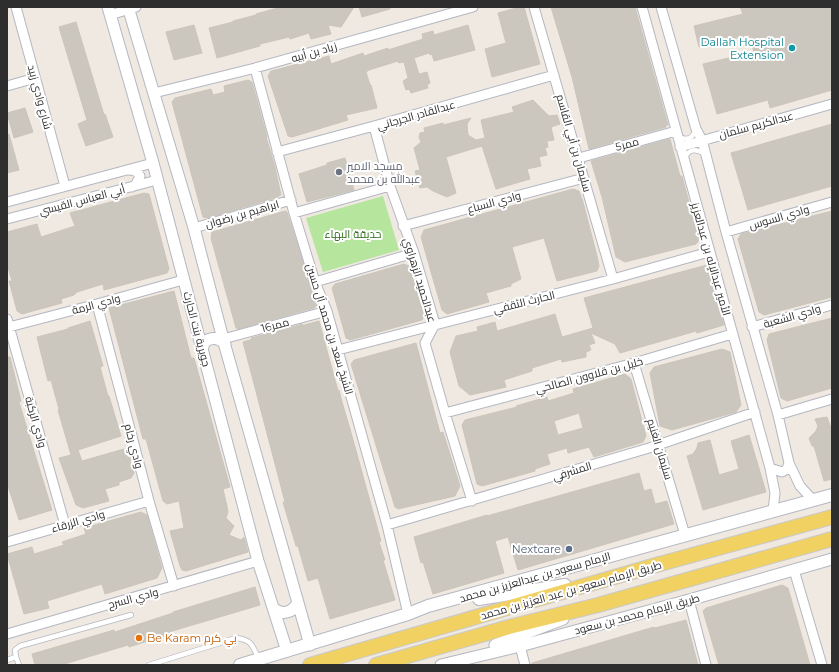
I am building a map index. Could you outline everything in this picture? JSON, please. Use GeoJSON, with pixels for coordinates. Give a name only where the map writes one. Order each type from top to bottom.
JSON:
{"type":"FeatureCollection","features":[{"type":"Feature","properties":{"kind":"main road","name":"الإمام سعود بن عبدالعزيز بن محمد"},"geometry":{"type":"LineString","coordinates":[[240,665],[310,645],[408,614],[428,606],[832,495]]}},
{"type":"Feature","properties":{"kind":"main road","name":"طريق الإمام سعود بن عبد العزيز بن محمد"},"geometry":{"type":"LineString","coordinates":[[310,665],[656,565],[832,517]]}},
{"type":"Feature","properties":{"kind":"main road","name":"طريق الإمام سعود بن عبد العزيز بن محمد"},"geometry":{"type":"LineString","coordinates":[[376,665],[509,627],[598,605],[832,539]]}},
{"type":"Feature","properties":{"kind":"main road"},"geometry":{"type":"LineString","coordinates":[[428,606],[553,588],[656,565]]}},
{"type":"Feature","properties":{"kind":"street","name":"شارع وادي زبيد"},"geometry":{"type":"LineString","coordinates":[[16,7],[65,186]]}},
{"type":"Feature","properties":{"kind":"street","name":"زياد بن أبيه"},"geometry":{"type":"LineString","coordinates":[[154,94],[255,68],[444,11],[473,7]]}},
{"type":"Feature","properties":{"kind":"street","name":"سليمان بن أبي القاسم"},"geometry":{"type":"LineString","coordinates":[[534,7],[613,279]]}},
{"type":"Feature","properties":{"kind":"street","name":"الأمير عبدالإله بن عبدالعزيز"},"geometry":{"type":"LineString","coordinates":[[661,7],[696,129],[702,140],[752,327],[778,415],[789,463],[800,486],[813,500]]}},
{"type":"Feature","properties":{"kind":"street"},"geometry":{"type":"LineString","coordinates":[[109,11],[131,8]]}},
{"type":"Feature","properties":{"kind":"street","name":"جويرية بنت الحارث"},"geometry":{"type":"LineString","coordinates":[[131,8],[154,94],[194,228],[297,604],[310,645]]}},
{"type":"Feature","properties":{"kind":"street","name":"الأمير عبدالإله بن عبدالعزيز"},"geometry":{"type":"LineString","coordinates":[[642,8],[770,468],[775,493],[773,512]]}},
{"type":"Feature","properties":{"kind":"street","name":"جويرية بنت الحارث"},"geometry":{"type":"LineString","coordinates":[[109,11],[153,164],[258,561],[287,651]]}},
{"type":"Feature","properties":{"kind":"street","name":"الشيخ سعد بن محمد آل حسين"},"geometry":{"type":"LineString","coordinates":[[255,68],[294,213],[338,350],[387,525],[408,614]]}},
{"type":"Feature","properties":{"kind":"street","name":"عبدالقادر الجرجاني"},"geometry":{"type":"LineString","coordinates":[[277,152],[554,75]]}},
{"type":"Feature","properties":{"kind":"street"},"geometry":{"type":"LineString","coordinates":[[7,86],[35,78]]}},
{"type":"Feature","properties":{"kind":"street","name":"عبدالكريم سلمان"},"geometry":{"type":"LineString","coordinates":[[680,148],[702,140],[832,104]]}},
{"type":"Feature","properties":{"kind":"street","name":"عبدالحميد الزهراوي"},"geometry":{"type":"LineString","coordinates":[[374,126],[390,186],[403,226],[414,253],[436,324],[425,343],[472,501]]}},
{"type":"Feature","properties":{"kind":"street","name":"ممر5"},"geometry":{"type":"LineString","coordinates":[[578,158],[677,133]]}},
{"type":"Feature","properties":{"kind":"street","name":"أبي العباس القيسي"},"geometry":{"type":"LineString","coordinates":[[7,202],[153,164]]}},
{"type":"Feature","properties":{"kind":"street"},"geometry":{"type":"LineString","coordinates":[[127,170],[134,170],[138,172],[140,176],[136,184],[132,187]]}},
{"type":"Feature","properties":{"kind":"street","name":"وادي السباع"},"geometry":{"type":"LineString","coordinates":[[403,226],[584,178]]}},
{"type":"Feature","properties":{"kind":"street","name":"أبي العباس القيسي"},"geometry":{"type":"LineString","coordinates":[[7,219],[157,180]]}},
{"type":"Feature","properties":{"kind":"street"},"geometry":{"type":"LineString","coordinates":[[294,213],[390,186]]}},
{"type":"Feature","properties":{"kind":"street","name":"ابراهيم بن رضوان"},"geometry":{"type":"LineString","coordinates":[[194,228],[291,200]]}},
{"type":"Feature","properties":{"kind":"street","name":"وادي السوس"},"geometry":{"type":"LineString","coordinates":[[726,232],[832,202]]}},
{"type":"Feature","properties":{"kind":"street","name":"الحارث الثقفي"},"geometry":{"type":"LineString","coordinates":[[338,350],[613,279],[709,252]]}},
{"type":"Feature","properties":{"kind":"street"},"geometry":{"type":"LineString","coordinates":[[315,282],[414,253]]}},
{"type":"Feature","properties":{"kind":"street","name":"وادي الرمة"},"geometry":{"type":"LineString","coordinates":[[8,323],[97,304],[183,280]]}},
{"type":"Feature","properties":{"kind":"street","name":"وادي رخام"},"geometry":{"type":"LineString","coordinates":[[97,304],[149,501],[174,586]]}},
{"type":"Feature","properties":{"kind":"street","name":"وادي الشعبة"},"geometry":{"type":"LineString","coordinates":[[752,327],[832,305]]}},
{"type":"Feature","properties":{"kind":"street","name":"ممر16"},"geometry":{"type":"LineString","coordinates":[[224,342],[326,311]]}},
{"type":"Feature","properties":{"kind":"street","name":"وادي الركبة"},"geometry":{"type":"LineString","coordinates":[[8,323],[66,525]]}},
{"type":"Feature","properties":{"kind":"street"},"geometry":{"type":"LineString","coordinates":[[196,328],[198,331],[206,335],[214,332],[219,323]]}},
{"type":"Feature","properties":{"kind":"street","name":"خليل بن قلاوون الصالحي"},"geometry":{"type":"LineString","coordinates":[[445,413],[634,363],[732,334]]}},
{"type":"Feature","properties":{"kind":"street"},"geometry":{"type":"LineString","coordinates":[[202,352],[204,342],[211,339],[219,339],[224,342]]}},
{"type":"Feature","properties":{"kind":"street","name":"سليمان الغنيم"},"geometry":{"type":"LineString","coordinates":[[634,363],[685,535]]}},
{"type":"Feature","properties":{"kind":"street"},"geometry":{"type":"LineString","coordinates":[[778,415],[832,399]]}},
{"type":"Feature","properties":{"kind":"street","name":"المشرفي"},"geometry":{"type":"LineString","coordinates":[[387,525],[659,445],[755,412]]}},
{"type":"Feature","properties":{"kind":"street"},"geometry":{"type":"LineString","coordinates":[[770,468],[782,472],[787,469],[789,463]]}},
{"type":"Feature","properties":{"kind":"street","name":"وادي الزرقاء"},"geometry":{"type":"LineString","coordinates":[[7,542],[149,501]]}},
{"type":"Feature","properties":{"kind":"street"},"geometry":{"type":"LineString","coordinates":[[809,524],[832,512]]}},
{"type":"Feature","properties":{"kind":"street","name":"طريق الإمام محمد بن سعود"},"geometry":{"type":"LineString","coordinates":[[441,665],[520,646],[832,559]]}},
{"type":"Feature","properties":{"kind":"street","name":"وادي السرح"},"geometry":{"type":"LineString","coordinates":[[7,634],[258,561]]}},
{"type":"Feature","properties":{"kind":"street"},"geometry":{"type":"LineString","coordinates":[[794,570],[822,665]]}},
{"type":"Feature","properties":{"kind":"street"},"geometry":{"type":"LineString","coordinates":[[689,600],[706,665]]}},
{"type":"Feature","properties":{"kind":"street"},"geometry":{"type":"LineString","coordinates":[[274,609],[277,612],[288,612],[295,608],[297,604]]}},
{"type":"Feature","properties":{"kind":"street"},"geometry":{"type":"LineString","coordinates":[[458,660],[598,605]]}},
{"type":"Feature","properties":{"kind":"street"},"geometry":{"type":"LineString","coordinates":[[520,646],[525,665]]}},
{"type":"Feature","properties":{"kind":"lane"},"geometry":{"type":"LineString","coordinates":[[677,133],[688,139],[694,134],[696,129]]}},
{"type":"Feature","properties":{"kind":"lane"},"geometry":{"type":"LineString","coordinates":[[684,162],[687,155],[694,150],[699,150],[706,155]]}},
{"type":"Feature","properties":{"kind":"lane"},"geometry":{"type":"LineString","coordinates":[[19,665],[15,650],[20,646],[131,615]]}},
{"type":"Feature","properties":{"kind":"lane"},"geometry":{"type":"LineString","coordinates":[[149,665],[236,638],[245,639],[251,644],[259,659]]}},
{"type":"Feature","properties":{"kind":"lane"},"geometry":{"type":"LineString","coordinates":[[7,660],[16,656]]}},
{"type":"Feature","properties":{"kind":"green space","name":"حديقة البهاء"},"geometry":{"type":"Polygon","coordinates":[[[383,196],[399,250],[323,272],[306,218],[383,196]]]}},
{"type":"Feature","properties":{"kind":"building"},"geometry":{"type":"Polygon","coordinates":[[[281,7],[354,7],[341,27],[328,25],[331,34],[311,39],[309,33],[290,39],[289,37],[260,44],[260,46],[217,58],[209,28],[281,7]]]}},
{"type":"Feature","properties":{"kind":"building"},"geometry":{"type":"Polygon","coordinates":[[[359,7],[390,7],[390,9],[362,17],[359,7]]]}},
{"type":"Feature","properties":{"kind":"building"},"geometry":{"type":"Polygon","coordinates":[[[524,7],[540,64],[492,77],[485,49],[506,43],[498,13],[524,7]]]}},
{"type":"Feature","properties":{"kind":"building"},"geometry":{"type":"Polygon","coordinates":[[[551,7],[635,7],[668,125],[666,125],[666,127],[589,149],[572,77],[551,7]]]}},
{"type":"Feature","properties":{"kind":"building","name":"Dallah Hospital Extension"},"geometry":{"type":"Polygon","coordinates":[[[740,7],[832,7],[832,90],[770,108],[768,100],[717,114],[703,64],[754,52],[749,35],[699,47],[694,26],[743,14],[740,7]]]}},
{"type":"Feature","properties":{"kind":"building"},"geometry":{"type":"Polygon","coordinates":[[[76,22],[104,115],[105,114],[113,137],[86,146],[78,124],[87,120],[59,27],[76,22]]]}},
{"type":"Feature","properties":{"kind":"building"},"geometry":{"type":"Polygon","coordinates":[[[194,25],[202,53],[174,60],[166,32],[194,25]]]}},
{"type":"Feature","properties":{"kind":"building"},"geometry":{"type":"Polygon","coordinates":[[[468,25],[475,50],[434,61],[432,54],[430,55],[429,53],[414,58],[419,74],[427,72],[430,83],[427,85],[428,88],[411,93],[409,89],[406,90],[403,81],[408,78],[404,62],[399,63],[398,61],[369,70],[366,72],[377,108],[346,115],[348,120],[292,137],[288,136],[268,76],[271,71],[329,56],[331,64],[363,53],[364,56],[423,39],[422,34],[433,31],[434,35],[468,25]]]}},
{"type":"Feature","properties":{"kind":"building"},"geometry":{"type":"Polygon","coordinates":[[[248,80],[252,82],[281,195],[208,218],[203,217],[172,102],[175,98],[211,89],[213,95],[225,92],[224,86],[248,80]]]}},
{"type":"Feature","properties":{"kind":"building"},"geometry":{"type":"Polygon","coordinates":[[[533,100],[549,116],[557,115],[560,124],[551,127],[554,140],[547,141],[548,147],[545,148],[547,155],[539,157],[541,166],[527,169],[530,179],[496,189],[482,146],[446,157],[456,193],[447,197],[427,187],[420,188],[415,171],[420,170],[414,148],[421,142],[419,137],[420,133],[425,132],[424,128],[471,118],[467,124],[468,135],[476,140],[485,138],[481,120],[514,112],[512,107],[533,100]]]}},
{"type":"Feature","properties":{"kind":"building"},"geometry":{"type":"Polygon","coordinates":[[[25,108],[33,132],[14,138],[7,113],[25,108]]]}},
{"type":"Feature","properties":{"kind":"building"},"geometry":{"type":"Polygon","coordinates":[[[832,124],[832,186],[748,210],[731,153],[832,124]]]}},
{"type":"Feature","properties":{"kind":"building"},"geometry":{"type":"Polygon","coordinates":[[[9,134],[19,170],[7,173],[7,135],[9,134]]]}},
{"type":"Feature","properties":{"kind":"building"},"geometry":{"type":"Polygon","coordinates":[[[670,139],[680,176],[682,176],[699,240],[696,244],[625,262],[616,257],[602,197],[591,161],[670,139]]]}},
{"type":"Feature","properties":{"kind":"building"},"geometry":{"type":"Polygon","coordinates":[[[345,158],[354,190],[307,202],[299,174],[345,158]]]}},
{"type":"Feature","properties":{"kind":"building"},"geometry":{"type":"Polygon","coordinates":[[[573,189],[579,191],[583,202],[597,256],[599,266],[597,271],[557,281],[544,238],[512,247],[521,279],[511,284],[511,286],[486,293],[489,302],[447,314],[442,310],[421,237],[424,230],[573,189]]]}},
{"type":"Feature","properties":{"kind":"building"},"geometry":{"type":"Polygon","coordinates":[[[144,193],[149,194],[169,269],[167,273],[104,290],[103,284],[77,292],[74,295],[61,299],[62,303],[22,314],[17,311],[9,281],[12,281],[7,264],[7,232],[37,224],[41,237],[75,226],[70,213],[144,193]]]}},
{"type":"Feature","properties":{"kind":"building"},"geometry":{"type":"Polygon","coordinates":[[[285,211],[287,212],[317,305],[314,308],[238,329],[236,328],[211,238],[212,232],[285,211]]]}},
{"type":"Feature","properties":{"kind":"building"},"geometry":{"type":"Polygon","coordinates":[[[832,211],[832,297],[764,315],[759,312],[738,239],[741,234],[832,211]]]}},
{"type":"Feature","properties":{"kind":"building"},"geometry":{"type":"Polygon","coordinates":[[[404,264],[409,266],[424,316],[422,320],[350,340],[346,338],[332,288],[335,284],[404,264]]]}},
{"type":"Feature","properties":{"kind":"building"},"geometry":{"type":"Polygon","coordinates":[[[707,265],[724,325],[697,333],[696,331],[620,353],[615,344],[591,333],[595,343],[589,345],[591,350],[586,352],[586,357],[562,362],[561,359],[532,368],[532,371],[504,380],[506,387],[470,395],[459,386],[450,352],[456,336],[478,331],[477,327],[495,322],[497,331],[555,314],[562,337],[593,328],[584,298],[707,265]]]}},
{"type":"Feature","properties":{"kind":"building"},"geometry":{"type":"Polygon","coordinates":[[[174,291],[191,358],[194,358],[230,487],[223,489],[228,512],[226,518],[234,526],[229,535],[241,540],[244,537],[248,552],[186,571],[182,570],[180,566],[170,531],[184,528],[179,501],[167,504],[163,501],[146,439],[143,439],[109,308],[174,291]]]}},
{"type":"Feature","properties":{"kind":"building"},"geometry":{"type":"Polygon","coordinates":[[[832,318],[832,388],[787,401],[781,398],[767,340],[769,334],[832,318]]]}},
{"type":"Feature","properties":{"kind":"building"},"geometry":{"type":"Polygon","coordinates":[[[90,321],[103,366],[100,367],[121,436],[78,450],[82,461],[124,449],[127,457],[131,458],[130,462],[134,473],[131,478],[119,482],[119,485],[105,489],[109,501],[83,508],[76,505],[59,458],[71,455],[51,380],[48,381],[37,337],[68,329],[90,321]]]}},
{"type":"Feature","properties":{"kind":"building"},"geometry":{"type":"Polygon","coordinates":[[[319,321],[381,541],[379,542],[385,560],[383,560],[395,600],[330,619],[318,578],[308,581],[298,546],[296,546],[283,502],[285,502],[243,342],[253,339],[251,338],[319,321]]]}},
{"type":"Feature","properties":{"kind":"building"},"geometry":{"type":"Polygon","coordinates":[[[416,343],[440,433],[443,432],[460,486],[455,496],[398,509],[395,507],[351,364],[354,360],[416,343]]]}},
{"type":"Feature","properties":{"kind":"building"},"geometry":{"type":"Polygon","coordinates":[[[722,349],[730,352],[741,405],[736,412],[672,430],[660,426],[650,373],[654,367],[722,349]]]}},
{"type":"Feature","properties":{"kind":"building"},"geometry":{"type":"Polygon","coordinates":[[[7,357],[10,357],[21,401],[19,402],[52,510],[19,520],[7,483],[7,357]]]}},
{"type":"Feature","properties":{"kind":"building"},"geometry":{"type":"Polygon","coordinates":[[[625,374],[631,379],[646,436],[643,442],[594,457],[589,447],[568,453],[567,448],[547,454],[550,464],[535,469],[535,471],[482,486],[477,484],[462,425],[465,420],[517,407],[516,406],[547,397],[548,401],[574,393],[573,389],[625,374]],[[579,413],[554,421],[558,435],[583,428],[579,413]]]}},
{"type":"Feature","properties":{"kind":"building"},"geometry":{"type":"Polygon","coordinates":[[[827,417],[832,431],[832,479],[824,481],[814,446],[812,446],[809,438],[816,431],[818,426],[815,419],[827,417]]]}},
{"type":"Feature","properties":{"kind":"building"},"geometry":{"type":"Polygon","coordinates":[[[749,435],[766,492],[703,510],[687,456],[693,454],[698,443],[710,440],[719,475],[739,469],[731,441],[749,435]]]}},
{"type":"Feature","properties":{"kind":"building"},"geometry":{"type":"Polygon","coordinates":[[[639,473],[644,491],[651,489],[655,504],[667,501],[674,524],[518,570],[508,537],[495,541],[504,573],[433,594],[423,562],[421,563],[414,537],[639,473]]]}},
{"type":"Feature","properties":{"kind":"building"},"geometry":{"type":"Polygon","coordinates":[[[141,512],[147,515],[162,568],[157,578],[105,594],[102,584],[47,601],[49,608],[24,614],[7,554],[32,547],[34,554],[64,545],[62,542],[86,534],[84,528],[141,512]]]}},
{"type":"Feature","properties":{"kind":"building"},"geometry":{"type":"Polygon","coordinates":[[[782,585],[788,588],[810,665],[719,665],[703,611],[706,608],[782,585]]]}},
{"type":"Feature","properties":{"kind":"building"},"geometry":{"type":"Polygon","coordinates":[[[255,587],[260,605],[169,632],[170,634],[129,647],[128,645],[61,665],[35,665],[32,654],[114,630],[115,632],[173,612],[255,587]]]}},
{"type":"Feature","properties":{"kind":"building"},"geometry":{"type":"Polygon","coordinates":[[[686,620],[698,665],[532,665],[532,663],[654,627],[686,620]]]}},
{"type":"Feature","properties":{"kind":"place","name":"Dallah Hospital Extension"},"geometry":{"type":"Point","coordinates":[792,48]}},
{"type":"Feature","properties":{"kind":"place","name":"مسجد الامير عبدالله بن محمد"},"geometry":{"type":"Point","coordinates":[339,172]}},
{"type":"Feature","properties":{"kind":"place","name":"Nextcare"},"geometry":{"type":"Point","coordinates":[569,549]}},
{"type":"Feature","properties":{"kind":"place","name":"Be Karam بي كرم"},"geometry":{"type":"Point","coordinates":[139,638]}}]}
